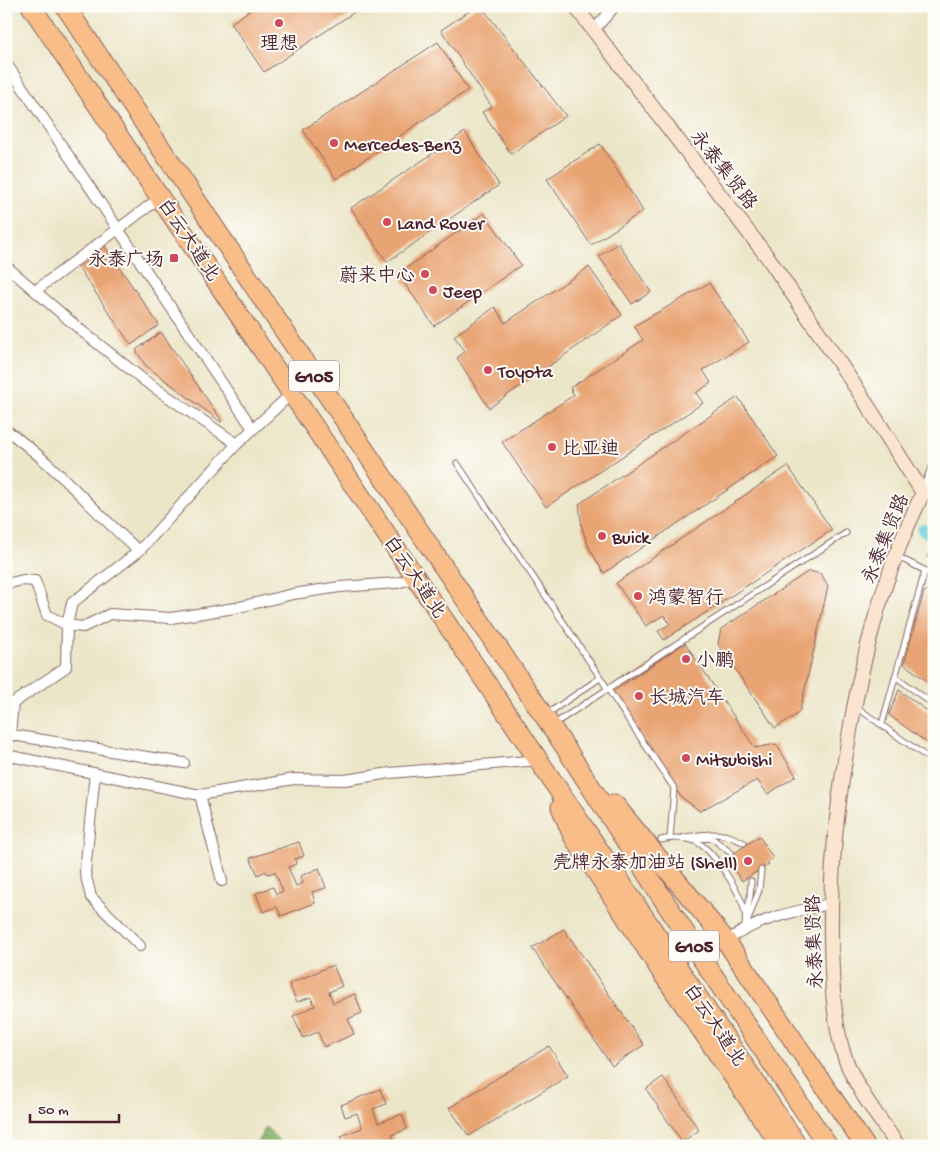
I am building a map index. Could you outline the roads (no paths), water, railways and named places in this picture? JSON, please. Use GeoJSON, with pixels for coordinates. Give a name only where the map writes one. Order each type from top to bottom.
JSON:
{"type":"FeatureCollection","features":[{"type":"Feature","properties":{"kind":"highway","name":"白云大道北"},"geometry":{"type":"LineString","coordinates":[[31,6],[162,197],[291,394],[417,577],[798,1146]]}},
{"type":"Feature","properties":{"kind":"highway","name":"白云大道北"},"geometry":{"type":"LineString","coordinates":[[65,6],[563,744],[705,963],[828,1146]]}},
{"type":"Feature","properties":{"kind":"highway","name":"G105"},"geometry":{"type":"LineString","coordinates":[[563,744],[684,887],[726,940],[865,1146]]}},
{"type":"Feature","properties":{"kind":"highway","name":"G105"},"geometry":{"type":"LineString","coordinates":[[540,760],[573,836],[663,974],[781,1146]]}},
{"type":"Feature","properties":{"kind":"street","name":"永泰集贤路"},"geometry":{"type":"LineString","coordinates":[[575,6],[769,259],[928,495],[894,555],[869,639],[854,705],[834,830],[830,904],[834,1000],[844,1054],[859,1088],[898,1146]]}},
{"type":"Feature","properties":{"kind":"street"},"geometry":{"type":"LineString","coordinates":[[594,30],[615,6]]}},
{"type":"Feature","properties":{"kind":"street"},"geometry":{"type":"LineString","coordinates":[[6,63],[254,429]]}},
{"type":"Feature","properties":{"kind":"street"},"geometry":{"type":"LineString","coordinates":[[35,291],[162,197]]}},
{"type":"Feature","properties":{"kind":"street"},"geometry":{"type":"LineString","coordinates":[[6,266],[145,382],[237,444]]}},
{"type":"Feature","properties":{"kind":"street"},"geometry":{"type":"LineString","coordinates":[[184,763],[8,735],[14,703],[66,667],[67,625],[72,603],[139,552],[237,444],[291,394]]}},
{"type":"Feature","properties":{"kind":"street"},"geometry":{"type":"LineString","coordinates":[[6,430],[27,445],[74,488],[113,529],[139,552]]}},
{"type":"Feature","properties":{"kind":"street"},"geometry":{"type":"LineString","coordinates":[[928,495],[934,468]]}},
{"type":"Feature","properties":{"kind":"street"},"geometry":{"type":"LineString","coordinates":[[6,584],[23,580],[35,581],[47,615],[67,625],[84,627],[110,614],[171,618],[235,608],[293,594],[340,587],[387,584],[417,577]]}},
{"type":"Feature","properties":{"kind":"street"},"geometry":{"type":"LineString","coordinates":[[6,755],[200,795],[294,779],[344,780],[390,773],[540,760]]}},
{"type":"Feature","properties":{"kind":"street"},"geometry":{"type":"LineString","coordinates":[[95,773],[85,872],[91,897],[140,946]]}},
{"type":"Feature","properties":{"kind":"street"},"geometry":{"type":"LineString","coordinates":[[200,795],[222,881]]}},
{"type":"Feature","properties":{"kind":"street"},"geometry":{"type":"LineString","coordinates":[[726,940],[744,928],[766,918],[830,904]]}},
{"type":"Feature","properties":{"kind":"lane"},"geometry":{"type":"LineString","coordinates":[[458,463],[674,788],[670,838]]}},
{"type":"Feature","properties":{"kind":"lane"},"geometry":{"type":"LineString","coordinates":[[547,721],[608,689],[846,533]]}},
{"type":"Feature","properties":{"kind":"lane"},"geometry":{"type":"LineString","coordinates":[[894,555],[934,575]]}},
{"type":"Feature","properties":{"kind":"lane"},"geometry":{"type":"LineString","coordinates":[[882,724],[925,571]]}},
{"type":"Feature","properties":{"kind":"lane"},"geometry":{"type":"LineString","coordinates":[[895,676],[934,705]]}},
{"type":"Feature","properties":{"kind":"lane"},"geometry":{"type":"LineString","coordinates":[[547,721],[600,678]]}},
{"type":"Feature","properties":{"kind":"lane"},"geometry":{"type":"LineString","coordinates":[[854,705],[934,762]]}},
{"type":"Feature","properties":{"kind":"lane"},"geometry":{"type":"LineString","coordinates":[[661,840],[716,833],[730,835],[744,843]]}},
{"type":"Feature","properties":{"kind":"lane"},"geometry":{"type":"LineString","coordinates":[[683,837],[697,842],[717,861],[746,913]]}},
{"type":"Feature","properties":{"kind":"lane"},"geometry":{"type":"LineString","coordinates":[[689,840],[712,838],[731,852]]}},
{"type":"Feature","properties":{"kind":"lane"},"geometry":{"type":"LineString","coordinates":[[744,928],[759,890],[762,870]]}},
{"type":"Feature","properties":{"kind":"lane"},"geometry":{"type":"LineString","coordinates":[[744,928],[751,881]]}},
{"type":"Feature","properties":{"kind":"waterway"},"geometry":{"type":"LineString","coordinates":[[923,530],[934,535]]}},
{"type":"Feature","properties":{"kind":"place","name":"理想"},"geometry":{"type":"Point","coordinates":[279,23]}},
{"type":"Feature","properties":{"kind":"place","name":"Mercedes-Benz"},"geometry":{"type":"Point","coordinates":[334,143]}},
{"type":"Feature","properties":{"kind":"place","name":"Land Rover"},"geometry":{"type":"Point","coordinates":[387,222]}},
{"type":"Feature","properties":{"kind":"place","name":"永泰广场"},"geometry":{"type":"Point","coordinates":[174,258]}},
{"type":"Feature","properties":{"kind":"place","name":"蔚来中心"},"geometry":{"type":"Point","coordinates":[425,274]}},
{"type":"Feature","properties":{"kind":"place","name":"Jeep"},"geometry":{"type":"Point","coordinates":[433,290]}},
{"type":"Feature","properties":{"kind":"place","name":"Toyota"},"geometry":{"type":"Point","coordinates":[488,370]}},
{"type":"Feature","properties":{"kind":"place","name":"比亚迪"},"geometry":{"type":"Point","coordinates":[552,447]}},
{"type":"Feature","properties":{"kind":"place","name":"Buick"},"geometry":{"type":"Point","coordinates":[602,536]}},
{"type":"Feature","properties":{"kind":"place","name":"鸿蒙智行"},"geometry":{"type":"Point","coordinates":[638,596]}},
{"type":"Feature","properties":{"kind":"place","name":"小鹏"},"geometry":{"type":"Point","coordinates":[686,659]}},
{"type":"Feature","properties":{"kind":"place","name":"长城汽车"},"geometry":{"type":"Point","coordinates":[639,696]}},
{"type":"Feature","properties":{"kind":"place","name":"Mitsubishi"},"geometry":{"type":"Point","coordinates":[686,758]}},
{"type":"Feature","properties":{"kind":"place","name":"壳牌永泰加油站 (Shell)"},"geometry":{"type":"Point","coordinates":[748,861]}}]}
